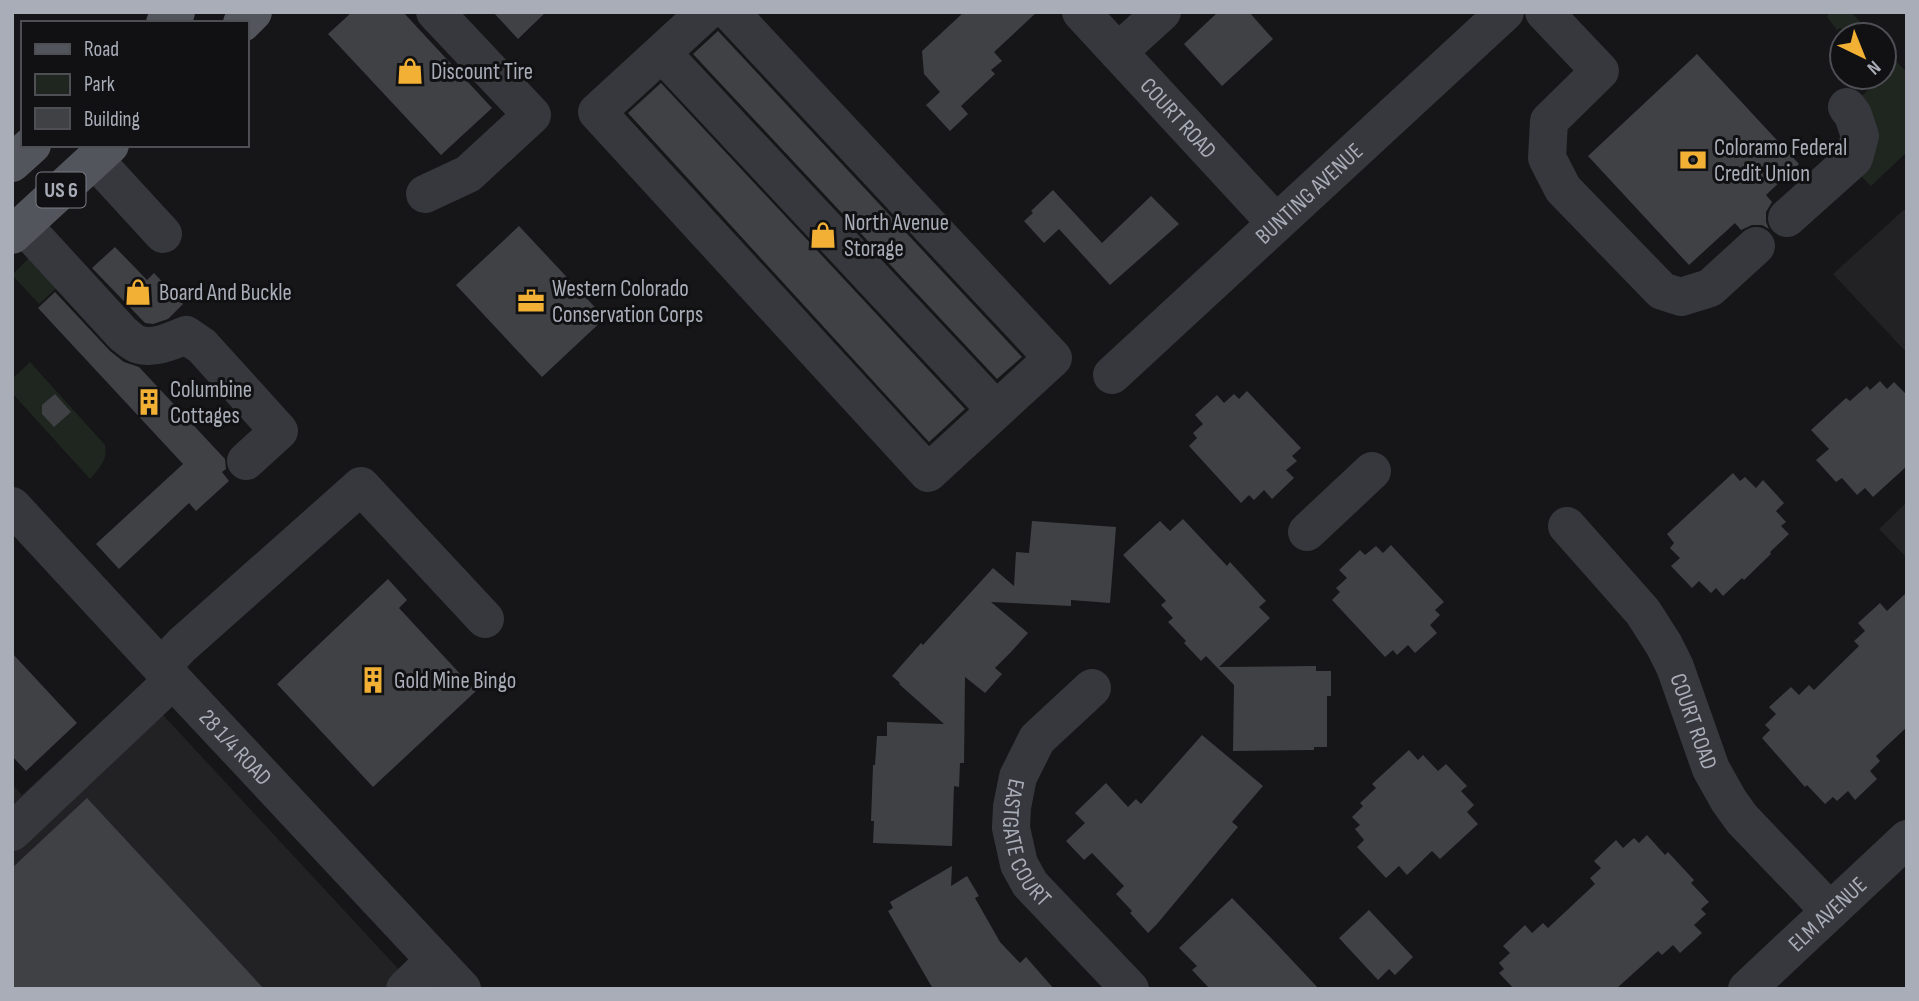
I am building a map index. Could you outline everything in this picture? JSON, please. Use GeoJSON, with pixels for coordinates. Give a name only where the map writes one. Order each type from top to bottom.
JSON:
{"type":"FeatureCollection","features":[{"type":"Feature","properties":{"kind":"main road","name":"US 6"},"geometry":{"type":"LineString","coordinates":[[12,163],[30,147]]}},
{"type":"Feature","properties":{"kind":"main road","name":"US 6"},"geometry":{"type":"LineString","coordinates":[[18,230],[102,153]]}},
{"type":"Feature","properties":{"kind":"street"},"geometry":{"type":"LineString","coordinates":[[425,194],[468,174],[532,114],[435,12]]}},
{"type":"Feature","properties":{"kind":"street"},"geometry":{"type":"LineString","coordinates":[[706,12],[597,113],[928,473],[1053,358],[730,12]]}},
{"type":"Feature","properties":{"kind":"street","name":"COURT ROAD"},"geometry":{"type":"LineString","coordinates":[[1081,12],[1276,223]]}},
{"type":"Feature","properties":{"kind":"street"},"geometry":{"type":"LineString","coordinates":[[1118,52],[1162,12]]}},
{"type":"Feature","properties":{"kind":"street","name":"BUNTING AVENUE"},"geometry":{"type":"LineString","coordinates":[[1112,375],[1505,12]]}},
{"type":"Feature","properties":{"kind":"street"},"geometry":{"type":"LineString","coordinates":[[1544,12],[1600,71],[1549,121],[1546,158],[1563,189],[1662,291],[1681,297],[1710,288],[1756,246]]}},
{"type":"Feature","properties":{"kind":"street"},"geometry":{"type":"LineString","coordinates":[[662,53],[996,410]]}},
{"type":"Feature","properties":{"kind":"street"},"geometry":{"type":"LineString","coordinates":[[1787,218],[1854,158],[1860,136],[1853,115],[1847,107]]}},
{"type":"Feature","properties":{"kind":"street"},"geometry":{"type":"LineString","coordinates":[[102,153],[163,234]]}},
{"type":"Feature","properties":{"kind":"street"},"geometry":{"type":"LineString","coordinates":[[18,230],[131,340],[138,344],[154,346],[186,335],[202,346],[279,431],[246,461]]}},
{"type":"Feature","properties":{"kind":"street"},"geometry":{"type":"LineString","coordinates":[[1307,532],[1372,471]]}},
{"type":"Feature","properties":{"kind":"street"},"geometry":{"type":"LineString","coordinates":[[12,832],[167,674],[182,645],[361,486],[485,619]]}},
{"type":"Feature","properties":{"kind":"street","name":"28 1/4 ROAD"},"geometry":{"type":"LineString","coordinates":[[12,506],[462,989]]}},
{"type":"Feature","properties":{"kind":"street","name":"COURT ROAD"},"geometry":{"type":"LineString","coordinates":[[1567,526],[1643,612],[1664,645],[1675,667],[1711,769],[1729,802],[1830,911]]}},
{"type":"Feature","properties":{"kind":"street","name":"EASTGATE COURT"},"geometry":{"type":"LineString","coordinates":[[1092,688],[1037,739],[1018,777],[1011,828],[1019,864],[1030,884],[1130,989]]}},
{"type":"Feature","properties":{"kind":"street","name":"ELM AVENUE"},"geometry":{"type":"LineString","coordinates":[[1748,989],[1907,839]]}},
{"type":"Feature","properties":{"kind":"street"},"geometry":{"type":"LineString","coordinates":[[405,989],[435,960]]}},
{"type":"Feature","properties":{"kind":"shaded area"},"geometry":{"type":"Polygon","coordinates":[[[1907,207],[1907,353],[1833,274],[1907,207]]]}},
{"type":"Feature","properties":{"kind":"shaded area"},"geometry":{"type":"Polygon","coordinates":[[[1907,502],[1907,558],[1879,529],[1907,502]]]}},
{"type":"Feature","properties":{"kind":"shaded area"},"geometry":{"type":"Polygon","coordinates":[[[138,688],[417,989],[12,989],[12,784],[22,795],[138,688]]]}},
{"type":"Feature","properties":{"kind":"green space"},"geometry":{"type":"Polygon","coordinates":[[[1826,12],[1851,12],[1859,21],[1830,21],[1826,12]]]}},
{"type":"Feature","properties":{"kind":"green space"},"geometry":{"type":"Polygon","coordinates":[[[1898,63],[1907,73],[1907,152],[1871,186],[1862,177],[1862,96],[1867,91],[1898,91],[1898,63]]]}},
{"type":"Feature","properties":{"kind":"green space"},"geometry":{"type":"Polygon","coordinates":[[[32,255],[61,284],[39,304],[13,274],[32,255]]]}},
{"type":"Feature","properties":{"kind":"green space"},"geometry":{"type":"Polygon","coordinates":[[[30,362],[105,445],[104,460],[90,479],[12,393],[12,379],[30,362]]]}},
{"type":"Feature","properties":{"kind":"building","name":"Discount Tire"},"geometry":{"type":"Polygon","coordinates":[[[352,12],[403,12],[492,108],[441,155],[328,34],[352,12]]]}},
{"type":"Feature","properties":{"kind":"building"},"geometry":{"type":"Polygon","coordinates":[[[493,12],[546,12],[518,39],[493,12]]]}},
{"type":"Feature","properties":{"kind":"building"},"geometry":{"type":"Polygon","coordinates":[[[964,12],[1037,12],[994,52],[1002,61],[991,70],[995,74],[961,106],[968,114],[950,131],[926,105],[940,92],[924,74],[922,51],[964,12]]]}},
{"type":"Feature","properties":{"kind":"building"},"geometry":{"type":"Polygon","coordinates":[[[1218,12],[1249,12],[1273,39],[1222,86],[1184,44],[1218,12]]]}},
{"type":"Feature","properties":{"kind":"building"},"geometry":{"type":"Polygon","coordinates":[[[718,31],[1022,357],[997,379],[693,54],[718,31]]]}},
{"type":"Feature","properties":{"kind":"building","name":"Coloramo Federal Credit Union"},"geometry":{"type":"Polygon","coordinates":[[[1697,54],[1799,164],[1766,195],[1772,202],[1766,212],[1769,229],[1762,225],[1752,225],[1741,230],[1735,223],[1689,265],[1588,156],[1697,54]]]}},
{"type":"Feature","properties":{"kind":"building"},"geometry":{"type":"Polygon","coordinates":[[[661,83],[965,409],[929,442],[628,113],[661,83]]]}},
{"type":"Feature","properties":{"kind":"building"},"geometry":{"type":"Polygon","coordinates":[[[1053,190],[1102,243],[1151,196],[1179,224],[1110,285],[1059,229],[1044,243],[1024,221],[1053,190]]]}},
{"type":"Feature","properties":{"kind":"building","name":"Western Colorado Conservation Corps"},"geometry":{"type":"Polygon","coordinates":[[[519,226],[605,318],[542,377],[456,285],[519,226]]]}},
{"type":"Feature","properties":{"kind":"building","name":"Board And Buckle"},"geometry":{"type":"Polygon","coordinates":[[[115,247],[147,280],[154,273],[183,304],[168,319],[153,324],[145,323],[92,268],[115,247]]]}},
{"type":"Feature","properties":{"kind":"building","name":"Columbine Cottages"},"geometry":{"type":"Polygon","coordinates":[[[55,292],[110,351],[124,362],[139,367],[225,459],[226,469],[222,472],[229,481],[196,511],[189,503],[119,569],[96,544],[183,464],[38,308],[55,292]]]}},
{"type":"Feature","properties":{"kind":"building"},"geometry":{"type":"Polygon","coordinates":[[[1880,381],[1887,389],[1894,382],[1907,395],[1907,466],[1873,497],[1865,488],[1857,495],[1842,478],[1836,482],[1816,460],[1829,449],[1811,430],[1846,398],[1850,401],[1867,386],[1870,390],[1880,381]]]}},
{"type":"Feature","properties":{"kind":"building"},"geometry":{"type":"Polygon","coordinates":[[[1247,391],[1301,448],[1292,456],[1297,461],[1286,470],[1294,478],[1272,499],[1264,490],[1254,500],[1249,495],[1241,503],[1189,446],[1197,438],[1193,433],[1203,424],[1195,415],[1217,395],[1224,403],[1234,394],[1239,399],[1247,391]]]}},
{"type":"Feature","properties":{"kind":"building"},"geometry":{"type":"Polygon","coordinates":[[[55,394],[71,412],[54,427],[42,414],[42,405],[55,394]]]}},
{"type":"Feature","properties":{"kind":"building"},"geometry":{"type":"Polygon","coordinates":[[[1733,473],[1740,481],[1745,477],[1756,488],[1763,480],[1784,503],[1776,511],[1786,522],[1781,526],[1789,534],[1744,580],[1742,578],[1723,596],[1716,588],[1711,593],[1699,581],[1692,588],[1671,566],[1680,558],[1670,548],[1674,543],[1667,534],[1733,473]]]}},
{"type":"Feature","properties":{"kind":"building"},"geometry":{"type":"Polygon","coordinates":[[[1183,519],[1227,566],[1230,562],[1266,601],[1259,607],[1270,618],[1219,667],[1316,666],[1316,671],[1331,671],[1331,696],[1327,696],[1327,747],[1314,747],[1314,750],[1233,751],[1234,685],[1206,656],[1201,661],[1184,643],[1186,641],[1168,622],[1173,618],[1161,605],[1166,601],[1123,555],[1160,521],[1170,531],[1183,519]]]}},
{"type":"Feature","properties":{"kind":"building"},"geometry":{"type":"Polygon","coordinates":[[[1032,521],[1116,527],[1110,603],[1071,600],[1071,606],[991,602],[1028,633],[995,668],[1002,674],[985,693],[965,677],[964,763],[960,763],[959,787],[954,786],[952,846],[873,843],[873,765],[877,736],[887,736],[887,722],[944,724],[892,676],[993,568],[1014,586],[1016,552],[1029,553],[1032,521]]]}},
{"type":"Feature","properties":{"kind":"building"},"geometry":{"type":"Polygon","coordinates":[[[1391,545],[1444,602],[1435,610],[1440,615],[1430,625],[1437,633],[1415,653],[1408,645],[1397,655],[1393,650],[1385,657],[1332,600],[1340,592],[1336,588],[1347,578],[1339,570],[1360,550],[1365,555],[1376,546],[1383,553],[1391,545]]]}},
{"type":"Feature","properties":{"kind":"building","name":"Gold Mine Bingo"},"geometry":{"type":"Polygon","coordinates":[[[388,579],[407,600],[399,608],[476,691],[373,787],[277,684],[388,579]]]}},
{"type":"Feature","properties":{"kind":"building"},"geometry":{"type":"Polygon","coordinates":[[[1907,592],[1907,727],[1876,756],[1880,761],[1870,771],[1877,779],[1855,800],[1848,791],[1837,801],[1833,797],[1825,804],[1807,785],[1805,787],[1762,738],[1770,730],[1765,725],[1776,714],[1769,707],[1791,687],[1799,695],[1809,685],[1814,690],[1859,646],[1854,641],[1865,631],[1858,623],[1880,603],[1887,611],[1907,592]]]}},
{"type":"Feature","properties":{"kind":"building"},"geometry":{"type":"Polygon","coordinates":[[[12,653],[77,723],[26,771],[12,756],[12,653]]]}},
{"type":"Feature","properties":{"kind":"building"},"geometry":{"type":"Polygon","coordinates":[[[1202,735],[1263,786],[1232,822],[1238,827],[1148,933],[1116,894],[1124,886],[1092,853],[1084,860],[1066,841],[1085,823],[1075,813],[1106,783],[1128,807],[1136,799],[1141,804],[1202,735]]]}},
{"type":"Feature","properties":{"kind":"building"},"geometry":{"type":"Polygon","coordinates":[[[1409,750],[1418,760],[1423,755],[1438,771],[1446,764],[1467,786],[1461,791],[1474,805],[1467,812],[1478,824],[1440,859],[1432,851],[1407,875],[1399,866],[1386,878],[1357,847],[1364,840],[1355,829],[1360,825],[1352,817],[1363,806],[1360,803],[1376,788],[1372,784],[1409,750]]]}},
{"type":"Feature","properties":{"kind":"building"},"geometry":{"type":"Polygon","coordinates":[[[87,798],[264,989],[12,989],[12,868],[87,798]]]}},
{"type":"Feature","properties":{"kind":"building"},"geometry":{"type":"Polygon","coordinates":[[[1647,835],[1665,855],[1668,852],[1694,880],[1691,883],[1709,902],[1701,909],[1706,914],[1694,925],[1702,933],[1680,953],[1673,945],[1662,955],[1658,951],[1616,989],[1514,989],[1499,973],[1504,969],[1499,963],[1510,953],[1503,946],[1525,925],[1532,933],[1543,923],[1548,928],[1595,884],[1590,878],[1601,868],[1594,861],[1616,840],[1623,848],[1634,838],[1639,843],[1647,835]]]}},
{"type":"Feature","properties":{"kind":"building"},"geometry":{"type":"Polygon","coordinates":[[[952,866],[951,886],[967,876],[979,896],[975,898],[1000,942],[1020,963],[1026,957],[1054,989],[933,989],[888,911],[893,908],[890,902],[952,866]]]}},
{"type":"Feature","properties":{"kind":"building"},"geometry":{"type":"Polygon","coordinates":[[[1232,898],[1319,989],[1210,989],[1192,970],[1197,966],[1179,948],[1232,898]]]}},
{"type":"Feature","properties":{"kind":"building"},"geometry":{"type":"Polygon","coordinates":[[[1369,910],[1413,957],[1395,975],[1389,969],[1378,980],[1339,938],[1369,910]]]}},
{"type":"Feature","properties":{"kind":"place","name":"Discount Tire"},"geometry":{"type":"Point","coordinates":[410,71]}},
{"type":"Feature","properties":{"kind":"place","name":"Coloramo Federal Credit Union"},"geometry":{"type":"Point","coordinates":[1693,160]}},
{"type":"Feature","properties":{"kind":"place","name":"North Avenue Storage"},"geometry":{"type":"Point","coordinates":[823,235]}},
{"type":"Feature","properties":{"kind":"place","name":"Board And Buckle"},"geometry":{"type":"Point","coordinates":[138,292]}},
{"type":"Feature","properties":{"kind":"place","name":"Western Colorado Conservation Corps"},"geometry":{"type":"Point","coordinates":[531,301]}},
{"type":"Feature","properties":{"kind":"place","name":"Columbine Cottages"},"geometry":{"type":"Point","coordinates":[149,402]}},
{"type":"Feature","properties":{"kind":"place","name":"Gold Mine Bingo"},"geometry":{"type":"Point","coordinates":[373,680]}}]}
